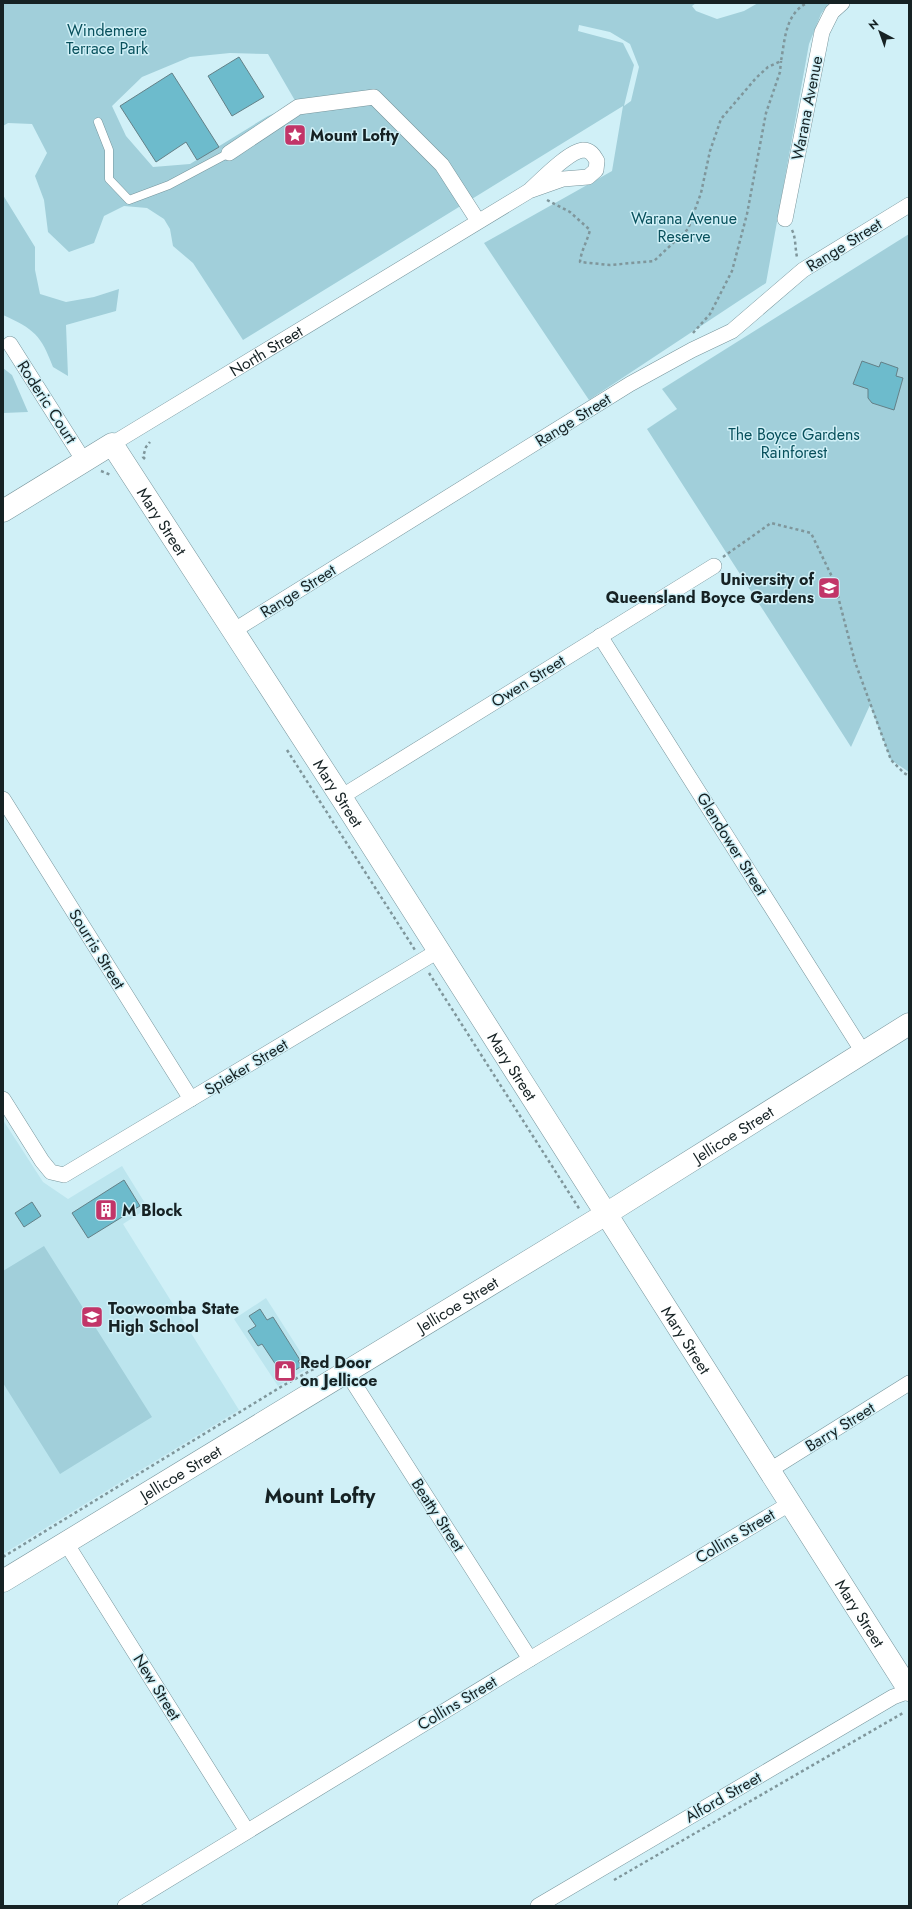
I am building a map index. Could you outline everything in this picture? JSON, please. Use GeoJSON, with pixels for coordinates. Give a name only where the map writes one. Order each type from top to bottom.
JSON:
{"type":"FeatureCollection","features":[{"type":"Feature","properties":{"kind":"street","name":"Warana Avenue"},"geometry":{"type":"LineString","coordinates":[[785,219],[822,32],[832,12],[842,3]]}},
{"type":"Feature","properties":{"kind":"street"},"geometry":{"type":"LineString","coordinates":[[229,153],[298,107],[374,97],[442,165],[478,221]]}},
{"type":"Feature","properties":{"kind":"street","name":"North Street"},"geometry":{"type":"LineString","coordinates":[[7,506],[91,465],[112,444],[529,191]]}},
{"type":"Feature","properties":{"kind":"street","name":"Range Street"},"geometry":{"type":"LineString","coordinates":[[233,631],[630,384],[692,350],[732,331],[804,270],[909,205]]}},
{"type":"Feature","properties":{"kind":"street","name":"Roderic Court"},"geometry":{"type":"LineString","coordinates":[[10,344],[91,465]]}},
{"type":"Feature","properties":{"kind":"street","name":"Mary Street"},"geometry":{"type":"LineString","coordinates":[[112,444],[341,797],[429,956],[606,1214],[909,1690]]}},
{"type":"Feature","properties":{"kind":"street","name":"Owen Street"},"geometry":{"type":"LineString","coordinates":[[341,797],[714,566]]}},
{"type":"Feature","properties":{"kind":"street","name":"Glendower Street"},"geometry":{"type":"LineString","coordinates":[[600,636],[863,1052]]}},
{"type":"Feature","properties":{"kind":"street","name":"Sourris Street"},"geometry":{"type":"LineString","coordinates":[[3,799],[192,1100]]}},
{"type":"Feature","properties":{"kind":"street","name":"Spieker Street"},"geometry":{"type":"LineString","coordinates":[[3,1098],[42,1161],[51,1172],[64,1175],[192,1100],[429,956]]}},
{"type":"Feature","properties":{"kind":"street","name":"Jellicoe Street"},"geometry":{"type":"LineString","coordinates":[[3,1581],[606,1214],[909,1024]]}},
{"type":"Feature","properties":{"kind":"street","name":"Beatty Street"},"geometry":{"type":"LineString","coordinates":[[346,1371],[530,1659]]}},
{"type":"Feature","properties":{"kind":"street","name":"Barry Street"},"geometry":{"type":"LineString","coordinates":[[770,1470],[909,1384]]}},
{"type":"Feature","properties":{"kind":"street","name":"Collins Street"},"geometry":{"type":"LineString","coordinates":[[126,1906],[530,1659],[791,1503]]}},
{"type":"Feature","properties":{"kind":"street","name":"New Street"},"geometry":{"type":"LineString","coordinates":[[66,1543],[247,1831]]}},
{"type":"Feature","properties":{"kind":"street","name":"Alford Street"},"geometry":{"type":"LineString","coordinates":[[538,1906],[893,1697],[909,1690]]}},
{"type":"Feature","properties":{"kind":"lane"},"geometry":{"type":"LineString","coordinates":[[98,122],[109,150],[110,179],[129,200],[169,185],[229,153]]}},
{"type":"Feature","properties":{"kind":"path"},"geometry":{"type":"LineString","coordinates":[[687,337],[693,333],[710,314],[732,271],[747,214],[766,113],[780,72],[789,22],[799,7],[807,3]]}},
{"type":"Feature","properties":{"kind":"path"},"geometry":{"type":"LineString","coordinates":[[529,191],[570,212],[590,230],[581,252],[580,262],[610,265],[654,261],[688,229],[700,193],[710,151],[721,119],[760,74],[768,67],[781,62]]}},
{"type":"Feature","properties":{"kind":"path"},"geometry":{"type":"LineString","coordinates":[[785,219],[795,236],[794,245],[798,260],[804,270]]}},
{"type":"Feature","properties":{"kind":"path"},"geometry":{"type":"LineString","coordinates":[[91,465],[112,475],[116,482]]}},
{"type":"Feature","properties":{"kind":"path"},"geometry":{"type":"LineString","coordinates":[[714,566],[722,557],[771,523],[811,533],[834,581],[855,662],[890,760],[909,776]]}},
{"type":"Feature","properties":{"kind":"path"},"geometry":{"type":"LineString","coordinates":[[286,748],[429,956],[581,1210]]}},
{"type":"Feature","properties":{"kind":"path"},"geometry":{"type":"LineString","coordinates":[[610,1882],[903,1713]]}},
{"type":"Feature","properties":{"kind":"shaded area","name":"Toowoomba State High School"},"geometry":{"type":"Polygon","coordinates":[[[3,1120],[43,1182],[68,1199],[122,1166],[148,1208],[123,1224],[239,1410],[3,1554],[3,1120]]]}},
{"type":"Feature","properties":{"kind":"shaded area"},"geometry":{"type":"Polygon","coordinates":[[[266,1298],[310,1367],[278,1386],[234,1319],[266,1298]]]}},
{"type":"Feature","properties":{"kind":"green space"},"geometry":{"type":"Polygon","coordinates":[[[3,3],[696,3],[692,6],[696,11],[717,19],[744,11],[758,3],[829,3],[821,14],[809,44],[766,283],[589,400],[484,243],[612,171],[623,106],[243,340],[193,263],[173,246],[170,229],[164,219],[147,208],[124,206],[104,216],[94,243],[69,252],[48,232],[44,200],[35,176],[47,153],[32,124],[8,123],[3,126],[3,3]],[[579,25],[578,31],[623,43],[634,65],[624,106],[631,101],[639,67],[630,44],[610,32],[579,25]],[[230,53],[190,57],[142,77],[112,106],[126,136],[153,167],[190,164],[268,116],[297,104],[268,54],[230,53]]]}},
{"type":"Feature","properties":{"kind":"green space"},"geometry":{"type":"Polygon","coordinates":[[[3,195],[35,247],[35,270],[40,294],[66,302],[94,297],[119,289],[116,311],[66,325],[68,376],[53,367],[49,356],[35,334],[29,329],[3,315],[3,195]]]}},
{"type":"Feature","properties":{"kind":"green space","name":"The Boyce Gardens Rainforest"},"geometry":{"type":"Polygon","coordinates":[[[909,234],[909,772],[891,760],[870,705],[851,747],[647,429],[677,409],[662,389],[909,234]]]}},
{"type":"Feature","properties":{"kind":"green space"},"geometry":{"type":"Polygon","coordinates":[[[3,368],[12,375],[28,412],[3,413],[3,368]]]}},
{"type":"Feature","properties":{"kind":"green space"},"geometry":{"type":"Polygon","coordinates":[[[44,1246],[152,1417],[60,1474],[3,1383],[3,1271],[44,1246]]]}},
{"type":"Feature","properties":{"kind":"building"},"geometry":{"type":"Polygon","coordinates":[[[239,57],[264,97],[232,116],[208,76],[239,57]]]}},
{"type":"Feature","properties":{"kind":"building"},"geometry":{"type":"Polygon","coordinates":[[[172,73],[219,147],[197,160],[186,142],[156,162],[120,106],[172,73]]]}},
{"type":"Feature","properties":{"kind":"building"},"geometry":{"type":"Polygon","coordinates":[[[862,361],[879,367],[881,362],[898,368],[896,376],[903,378],[894,410],[872,403],[868,398],[868,389],[853,384],[862,361]]]}},
{"type":"Feature","properties":{"kind":"building","name":"M Block"},"geometry":{"type":"Polygon","coordinates":[[[124,1180],[140,1206],[88,1238],[72,1213],[124,1180]]]}},
{"type":"Feature","properties":{"kind":"building"},"geometry":{"type":"Polygon","coordinates":[[[32,1202],[41,1216],[24,1227],[15,1213],[32,1202]]]}},
{"type":"Feature","properties":{"kind":"building"},"geometry":{"type":"Polygon","coordinates":[[[260,1309],[267,1320],[273,1317],[300,1360],[298,1361],[302,1366],[284,1377],[262,1344],[258,1346],[248,1331],[256,1326],[249,1316],[260,1309]]]}},
{"type":"Feature","properties":{"kind":"place","name":"Mount Lofty"},"geometry":{"type":"Point","coordinates":[295,135]}},
{"type":"Feature","properties":{"kind":"place","name":"University of Queensland Boyce Gardens"},"geometry":{"type":"Point","coordinates":[829,588]}},
{"type":"Feature","properties":{"kind":"place","name":"M Block"},"geometry":{"type":"Point","coordinates":[106,1210]}},
{"type":"Feature","properties":{"kind":"place","name":"Toowoomba State High School"},"geometry":{"type":"Point","coordinates":[92,1317]}},
{"type":"Feature","properties":{"kind":"place","name":"Red Door on Jellicoe"},"geometry":{"type":"Point","coordinates":[285,1371]}},
{"type":"Feature","properties":{"kind":"district","name":"Mount Lofty"},"geometry":{"type":"Point","coordinates":[320,1496]}},
{"type":"Feature","properties":{"kind":"park label","name":"Windemere Terrace Park"},"geometry":{"type":"Point","coordinates":[107,39]}},
{"type":"Feature","properties":{"kind":"park label","name":"Warana Avenue Reserve"},"geometry":{"type":"Point","coordinates":[684,227]}}]}
